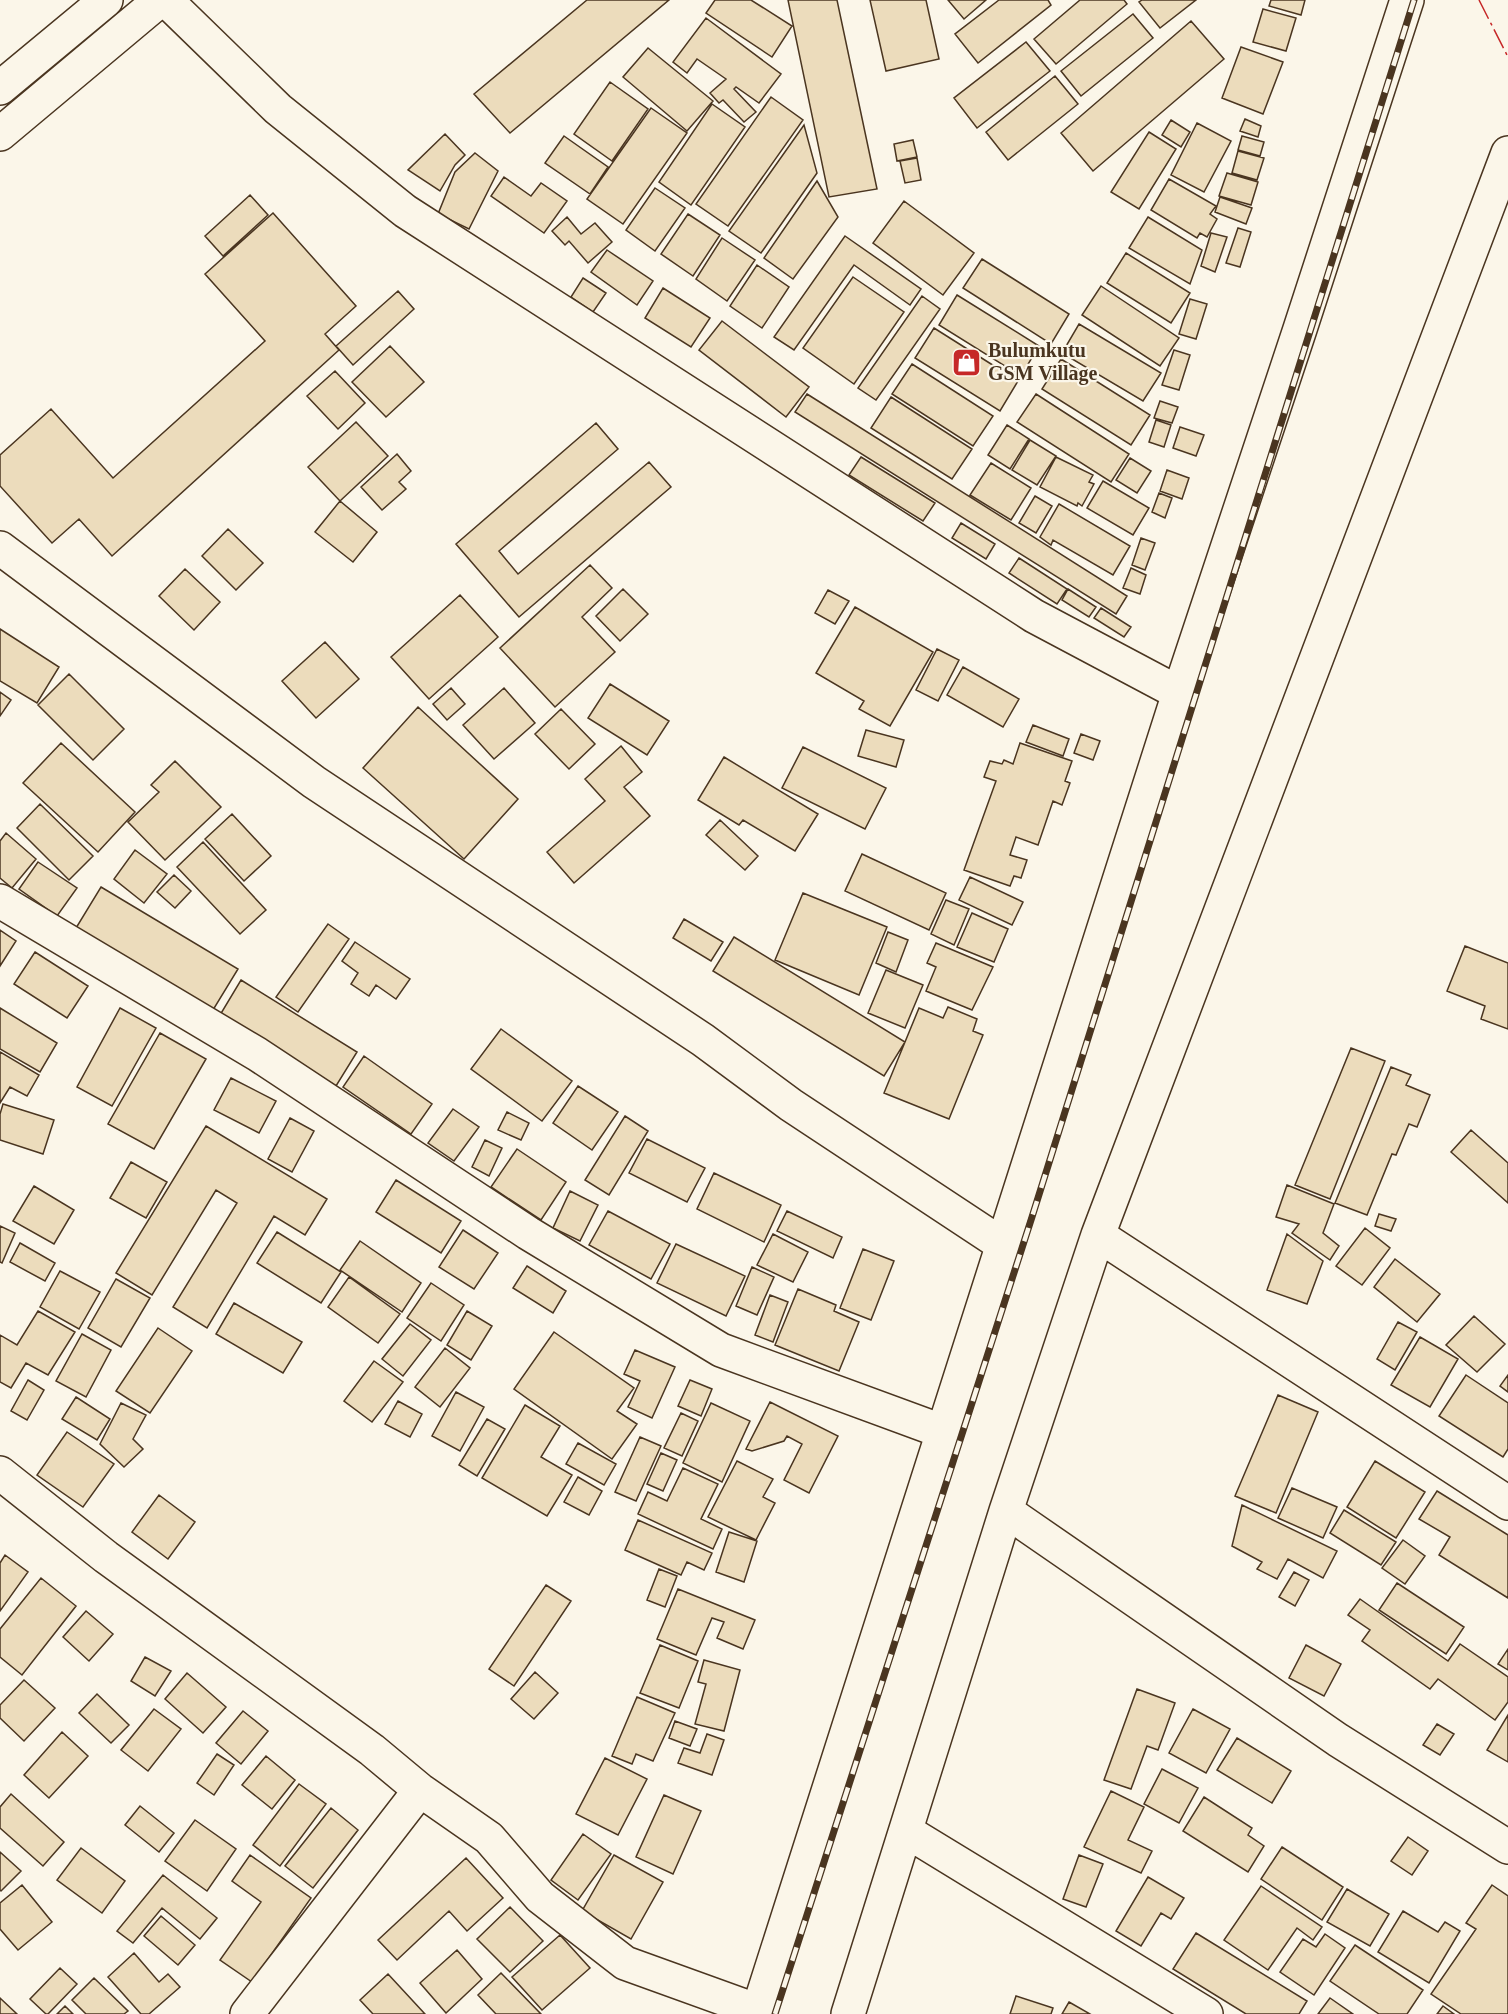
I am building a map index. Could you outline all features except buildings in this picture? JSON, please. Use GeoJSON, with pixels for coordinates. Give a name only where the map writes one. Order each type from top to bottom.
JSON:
{"type":"FeatureCollection","features":[{"type":"Feature","properties":{"kind":"main road"},"geometry":{"type":"LineString","coordinates":[[0,88],[106,0]]}},
{"type":"Feature","properties":{"kind":"main road"},"geometry":{"type":"LineString","coordinates":[[0,134],[160,0]]}},
{"type":"Feature","properties":{"kind":"main road"},"geometry":{"type":"LineString","coordinates":[[166,0],[279,109],[405,211],[1034,616],[1179,693]]}},
{"type":"Feature","properties":{"kind":"main road"},"geometry":{"type":"LineString","coordinates":[[0,1473],[106,1557],[372,1750],[420,1790],[489,1838],[540,1897],[625,1963],[757,2013],[1179,693],[1407,0]]}},
{"type":"Feature","properties":{"kind":"main road"},"geometry":{"type":"LineString","coordinates":[[848,2014],[1006,1511],[1098,1235],[1508,153]]}},
{"type":"Feature","properties":{"kind":"main road"},"geometry":{"type":"LineString","coordinates":[[0,548],[314,782],[703,1040],[790,1105],[1003,1245]]}},
{"type":"Feature","properties":{"kind":"main road"},"geometry":{"type":"LineString","coordinates":[[0,901],[257,1054],[528,1233],[721,1350],[944,1432]]}},
{"type":"Feature","properties":{"kind":"main road"},"geometry":{"type":"LineString","coordinates":[[1098,1235],[1508,1503]]}},
{"type":"Feature","properties":{"kind":"main road"},"geometry":{"type":"LineString","coordinates":[[1006,1511],[1338,1740],[1508,1847]]}},
{"type":"Feature","properties":{"kind":"main road"},"geometry":{"type":"LineString","coordinates":[[247,2014],[420,1790]]}},
{"type":"Feature","properties":{"kind":"main road"},"geometry":{"type":"LineString","coordinates":[[906,1831],[1206,2014]]}},
{"type":"Feature","properties":{"kind":"railway"},"geometry":{"type":"LineString","coordinates":[[775,2014],[1032,1217],[1414,0]]}},
{"type":"Feature","properties":{"kind":"power"},"geometry":{"type":"LineString","coordinates":[[1479,0],[1508,57]]}},
{"type":"Feature","properties":{"kind":"place","name":"Bulumkutu GSM Village"},"geometry":{"type":"Point","coordinates":[967,362]}}]}
